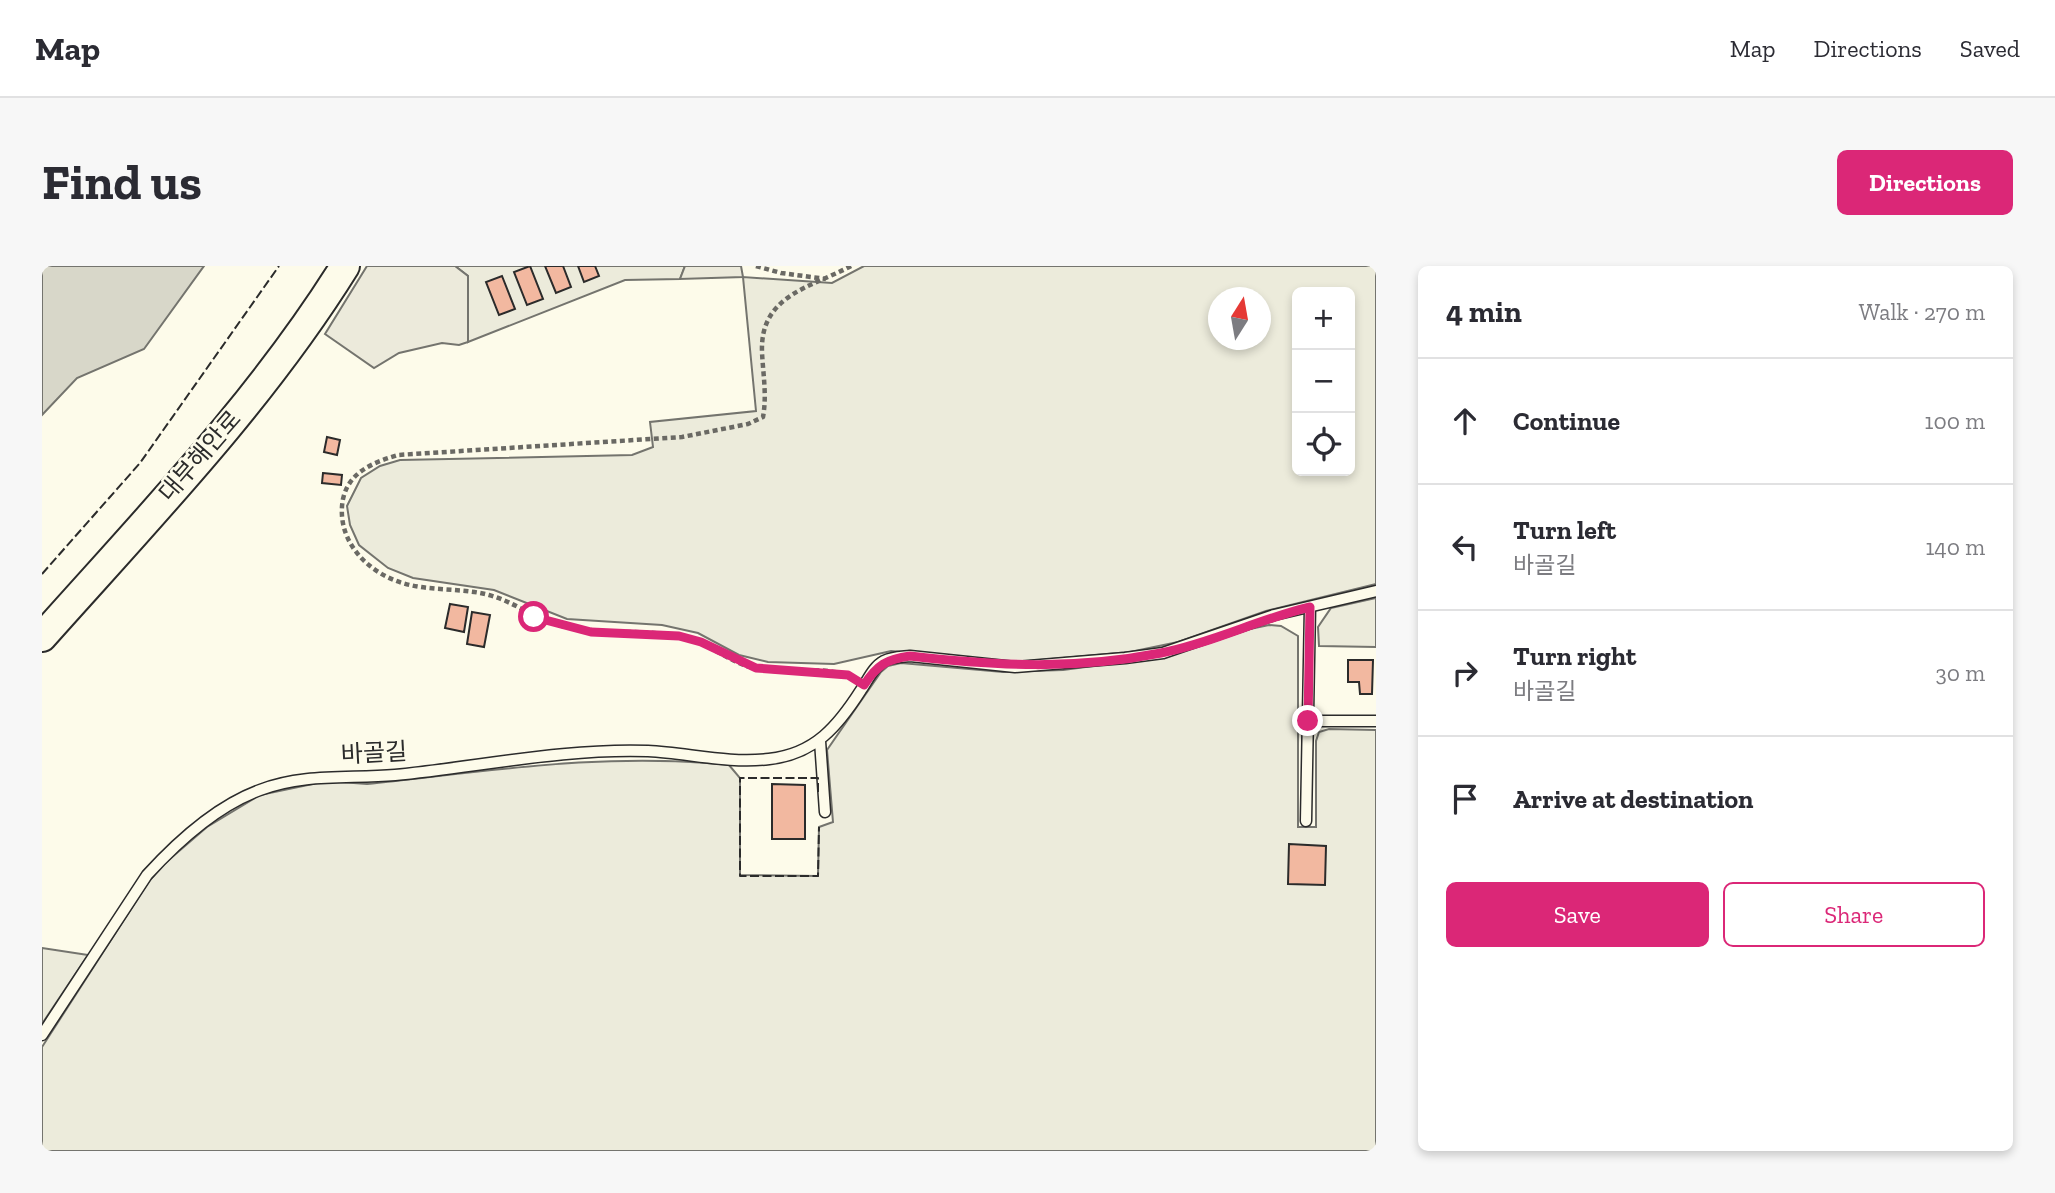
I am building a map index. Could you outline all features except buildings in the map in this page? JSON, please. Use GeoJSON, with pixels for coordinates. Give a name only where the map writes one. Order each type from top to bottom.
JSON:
{"type":"FeatureCollection","features":[{"type":"Feature","properties":{"kind":"street","name":"대부해안로"},"geometry":{"type":"LineString","coordinates":[[42,636],[255,394],[301,335],[345,266]]}},
{"type":"Feature","properties":{"kind":"lane","name":"바골길"},"geometry":{"type":"LineString","coordinates":[[42,1035],[161,860],[234,801],[292,779],[369,777],[621,752],[766,760],[791,756],[820,741],[838,724],[873,671],[883,662],[894,658],[910,656],[1015,667],[1163,653],[1274,615],[1376,592]]}},
{"type":"Feature","properties":{"kind":"lane"},"geometry":{"type":"LineString","coordinates":[[1306,821],[1310,607]]}},
{"type":"Feature","properties":{"kind":"lane"},"geometry":{"type":"LineString","coordinates":[[1308,721],[1376,721]]}},
{"type":"Feature","properties":{"kind":"lane"},"geometry":{"type":"LineString","coordinates":[[820,741],[825,812]]}},
{"type":"Feature","properties":{"kind":"path"},"geometry":{"type":"LineString","coordinates":[[756,266],[782,273],[827,279]]}},
{"type":"Feature","properties":{"kind":"path"},"geometry":{"type":"LineString","coordinates":[[851,266],[783,298],[768,316],[762,340],[765,402],[763,417],[748,424],[682,437],[398,455],[377,461],[356,474],[344,493],[343,529],[351,548],[371,566],[389,578],[410,585],[490,596],[547,621],[591,632],[679,636],[701,642],[756,668],[848,675],[864,685]]}},
{"type":"Feature","properties":{"kind":"shaded area"},"geometry":{"type":"Polygon","coordinates":[[[42,266],[204,266],[144,349],[77,378],[42,415],[42,266]]]}},
{"type":"Feature","properties":{"kind":"shaded area"},"geometry":{"type":"Polygon","coordinates":[[[367,266],[455,266],[468,276],[468,342],[459,345],[442,343],[399,353],[374,368],[325,334],[367,266]]]}},
{"type":"Feature","properties":{"kind":"shaded area"},"geometry":{"type":"Polygon","coordinates":[[[455,266],[685,266],[680,279],[625,280],[468,342],[468,276],[455,266]]]}},
{"type":"Feature","properties":{"kind":"shaded area"},"geometry":{"type":"Polygon","coordinates":[[[685,266],[741,266],[743,277],[680,279],[685,266]]]}},
{"type":"Feature","properties":{"kind":"shaded area"},"geometry":{"type":"Polygon","coordinates":[[[864,266],[1376,266],[1376,584],[1266,611],[1178,642],[1130,652],[1017,662],[891,651],[834,664],[768,662],[739,655],[698,633],[662,625],[567,619],[494,590],[413,578],[388,568],[359,545],[350,525],[347,506],[361,478],[380,466],[400,460],[632,455],[653,447],[650,422],[756,411],[743,277],[832,283],[864,266]]]}},
{"type":"Feature","properties":{"kind":"shaded area"},"geometry":{"type":"Polygon","coordinates":[[[1376,598],[1376,647],[1319,646],[1318,627],[1331,608],[1376,598]]]}},
{"type":"Feature","properties":{"kind":"shaded area"},"geometry":{"type":"Polygon","coordinates":[[[1269,625],[1281,626],[1298,636],[1298,827],[1316,827],[1316,741],[1319,732],[1329,729],[1376,730],[1376,1151],[42,1151],[42,1047],[149,881],[164,864],[207,827],[260,795],[327,781],[367,784],[593,762],[729,765],[740,778],[740,875],[818,876],[819,827],[833,822],[827,750],[881,672],[888,666],[901,663],[1003,672],[1063,670],[1169,656],[1269,625]]]}},
{"type":"Feature","properties":{"kind":"shaded area"},"geometry":{"type":"Polygon","coordinates":[[[42,948],[88,955],[42,1024],[42,948]]]}},
{"type":"Feature","properties":{"kind":"fence"},"geometry":{"type":"LineString","coordinates":[[42,574],[140,463],[279,266]]}},
{"type":"Feature","properties":{"kind":"fence"},"geometry":{"type":"LineString","coordinates":[[818,792],[818,778],[740,778],[740,876],[818,876],[819,827]]}},
{"type":"Feature","properties":{"kind":"route"},"geometry":{"type":"LineString","coordinates":[[534,617],[591,632],[679,636],[701,642],[756,668],[848,675],[864,685],[873,671],[883,662],[894,658],[910,656],[1015,667],[1057,666],[1125,658],[1163,653],[1274,615],[1310,607],[1308,721]]}}]}
